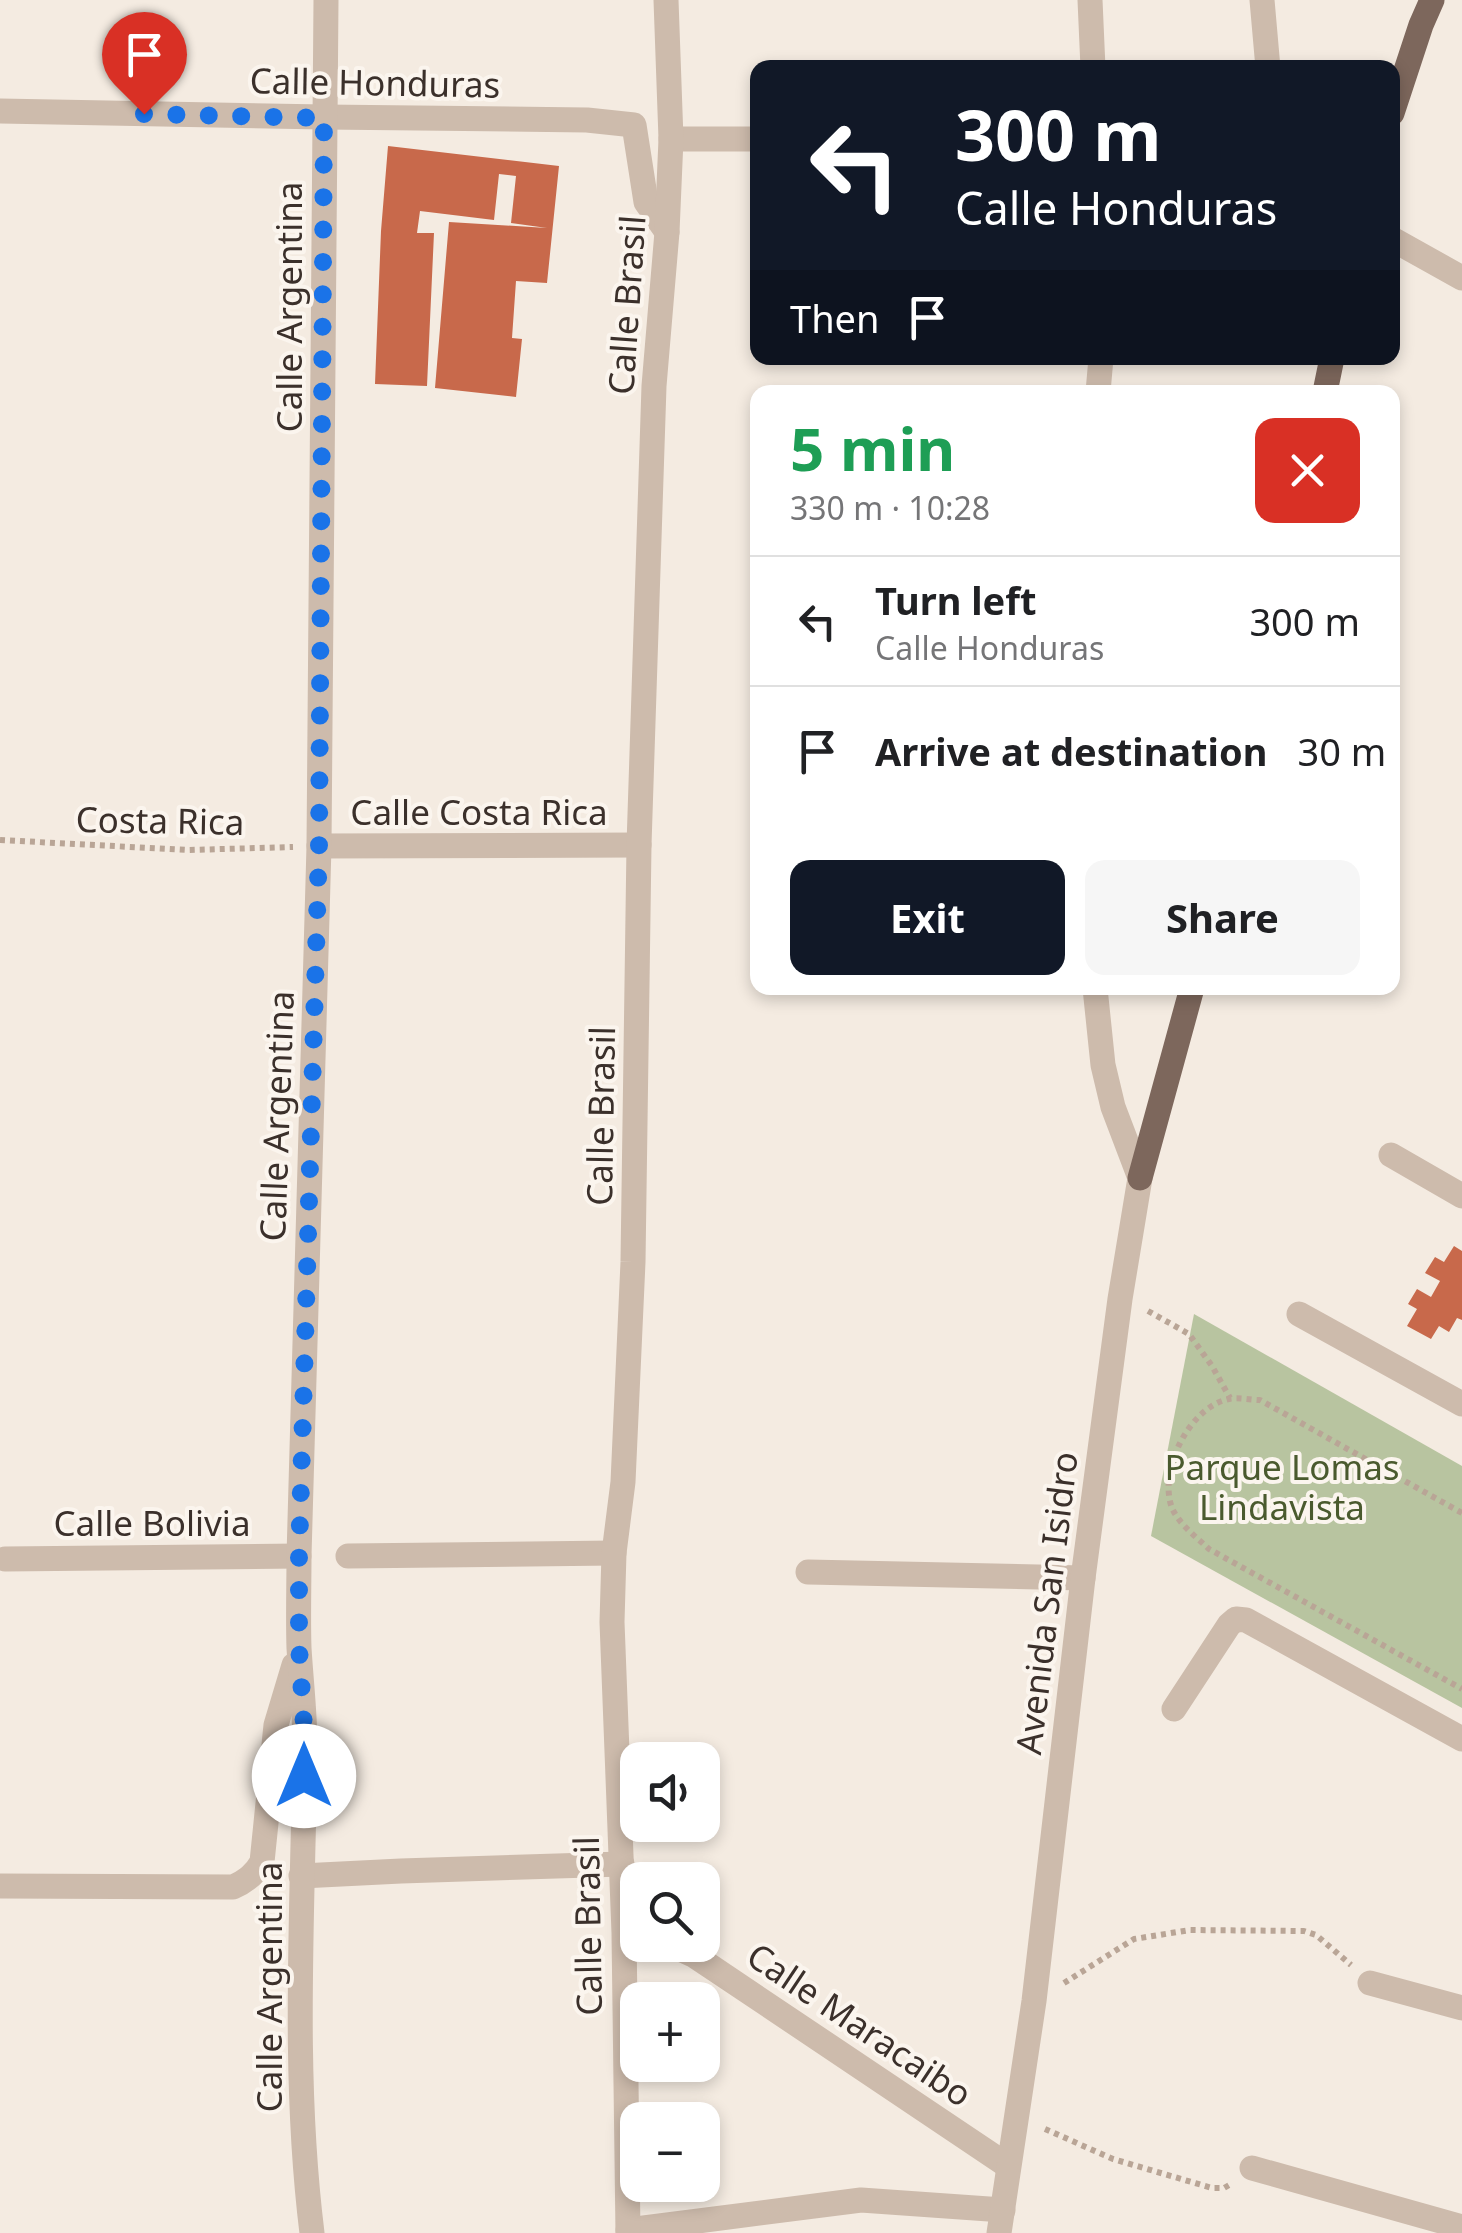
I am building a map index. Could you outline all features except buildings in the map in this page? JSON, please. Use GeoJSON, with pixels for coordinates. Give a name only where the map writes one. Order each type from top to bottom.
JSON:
{"type":"FeatureCollection","features":[{"type":"Feature","properties":{"kind":"main road"},"geometry":{"type":"LineString","coordinates":[[1400,90],[1432,0]]}},
{"type":"Feature","properties":{"kind":"main road","name":"Avenida San Isidro"},"geometry":{"type":"LineString","coordinates":[[1140,1178],[1190,995]]}},
{"type":"Feature","properties":{"kind":"street","name":"Calle Argentina"},"geometry":{"type":"LineString","coordinates":[[312,2233],[301,2064],[300,1876],[305,1743],[299,1556],[319,846],[326,0]]}},
{"type":"Feature","properties":{"kind":"street","name":"Calle Brasil"},"geometry":{"type":"LineString","coordinates":[[622,1862],[612,1622],[633,1262],[639,845],[654,386],[671,139],[666,0]]}},
{"type":"Feature","properties":{"kind":"street"},"geometry":{"type":"LineString","coordinates":[[1090,0],[1093,60]]}},
{"type":"Feature","properties":{"kind":"street"},"geometry":{"type":"LineString","coordinates":[[1262,0],[1267,60]]}},
{"type":"Feature","properties":{"kind":"street","name":"Calle Honduras"},"geometry":{"type":"LineString","coordinates":[[0,111],[586,120],[634,125],[646,202],[667,232]]}},
{"type":"Feature","properties":{"kind":"street"},"geometry":{"type":"LineString","coordinates":[[671,139],[750,139]]}},
{"type":"Feature","properties":{"kind":"street"},"geometry":{"type":"LineString","coordinates":[[1400,244],[1462,278]]}},
{"type":"Feature","properties":{"kind":"street","name":"Calle Costa Rica"},"geometry":{"type":"LineString","coordinates":[[319,846],[639,845]]}},
{"type":"Feature","properties":{"kind":"street"},"geometry":{"type":"LineString","coordinates":[[1096,995],[1103,1065],[1113,1106],[1140,1178]]}},
{"type":"Feature","properties":{"kind":"street"},"geometry":{"type":"LineString","coordinates":[[1390,1154],[1462,1196]]}},
{"type":"Feature","properties":{"kind":"street","name":"Avenida San Isidro"},"geometry":{"type":"LineString","coordinates":[[1001,2221],[1034,2001],[1120,1299],[1140,1178]]}},
{"type":"Feature","properties":{"kind":"street"},"geometry":{"type":"LineString","coordinates":[[1298,1314],[1462,1404]]}},
{"type":"Feature","properties":{"kind":"street"},"geometry":{"type":"LineString","coordinates":[[348,1556],[614,1553]]}},
{"type":"Feature","properties":{"kind":"street","name":"Calle Bolivia"},"geometry":{"type":"LineString","coordinates":[[5,1559],[299,1556]]}},
{"type":"Feature","properties":{"kind":"street"},"geometry":{"type":"LineString","coordinates":[[808,1572],[1083,1578]]}},
{"type":"Feature","properties":{"kind":"street"},"geometry":{"type":"LineString","coordinates":[[1174,1709],[1229,1625],[1236,1619],[1246,1620],[1462,1738]]}},
{"type":"Feature","properties":{"kind":"street"},"geometry":{"type":"LineString","coordinates":[[0,1886],[233,1886],[245,1882],[262,1862],[276,1725],[299,1646]]}},
{"type":"Feature","properties":{"kind":"street"},"geometry":{"type":"LineString","coordinates":[[300,1876],[620,1864]]}},
{"type":"Feature","properties":{"kind":"street","name":"Calle Brasil"},"geometry":{"type":"LineString","coordinates":[[628,2232],[630,1962]]}},
{"type":"Feature","properties":{"kind":"street","name":"Calle Maracaibo"},"geometry":{"type":"LineString","coordinates":[[704,1962],[1008,2166]]}},
{"type":"Feature","properties":{"kind":"street"},"geometry":{"type":"LineString","coordinates":[[1370,1983],[1462,2008]]}},
{"type":"Feature","properties":{"kind":"street"},"geometry":{"type":"LineString","coordinates":[[1252,2168],[1462,2228]]}},
{"type":"Feature","properties":{"kind":"street"},"geometry":{"type":"LineString","coordinates":[[628,2232],[861,2200],[1001,2221]]}},
{"type":"Feature","properties":{"kind":"path","name":"Costa Rica"},"geometry":{"type":"LineString","coordinates":[[0,840],[188,850],[319,846]]}},
{"type":"Feature","properties":{"kind":"path"},"geometry":{"type":"LineString","coordinates":[[1120,1299],[1190,1334],[1230,1398]]}},
{"type":"Feature","properties":{"kind":"path"},"geometry":{"type":"LineString","coordinates":[[1462,1514],[1260,1400],[1230,1398],[1214,1404],[1193,1423],[1173,1454],[1168,1482],[1172,1508],[1187,1530],[1209,1549],[1462,1689]]}},
{"type":"Feature","properties":{"kind":"path"},"geometry":{"type":"LineString","coordinates":[[1034,2001],[1134,1939],[1190,1930],[1304,1931],[1325,1941],[1370,1983]]}},
{"type":"Feature","properties":{"kind":"path"},"geometry":{"type":"LineString","coordinates":[[1016,2116],[1113,2160],[1212,2188],[1224,2188],[1252,2168]]}},
{"type":"Feature","properties":{"kind":"green space","name":"Parque Lomas Lindavista"},"geometry":{"type":"Polygon","coordinates":[[[1194,1314],[1462,1466],[1462,1708],[1151,1536],[1194,1314]]]}},
{"type":"Feature","properties":{"kind":"route"},"geometry":{"type":"LineString","coordinates":[[144,114],[324,118],[319,846],[299,1556],[304,1776]]}}]}
